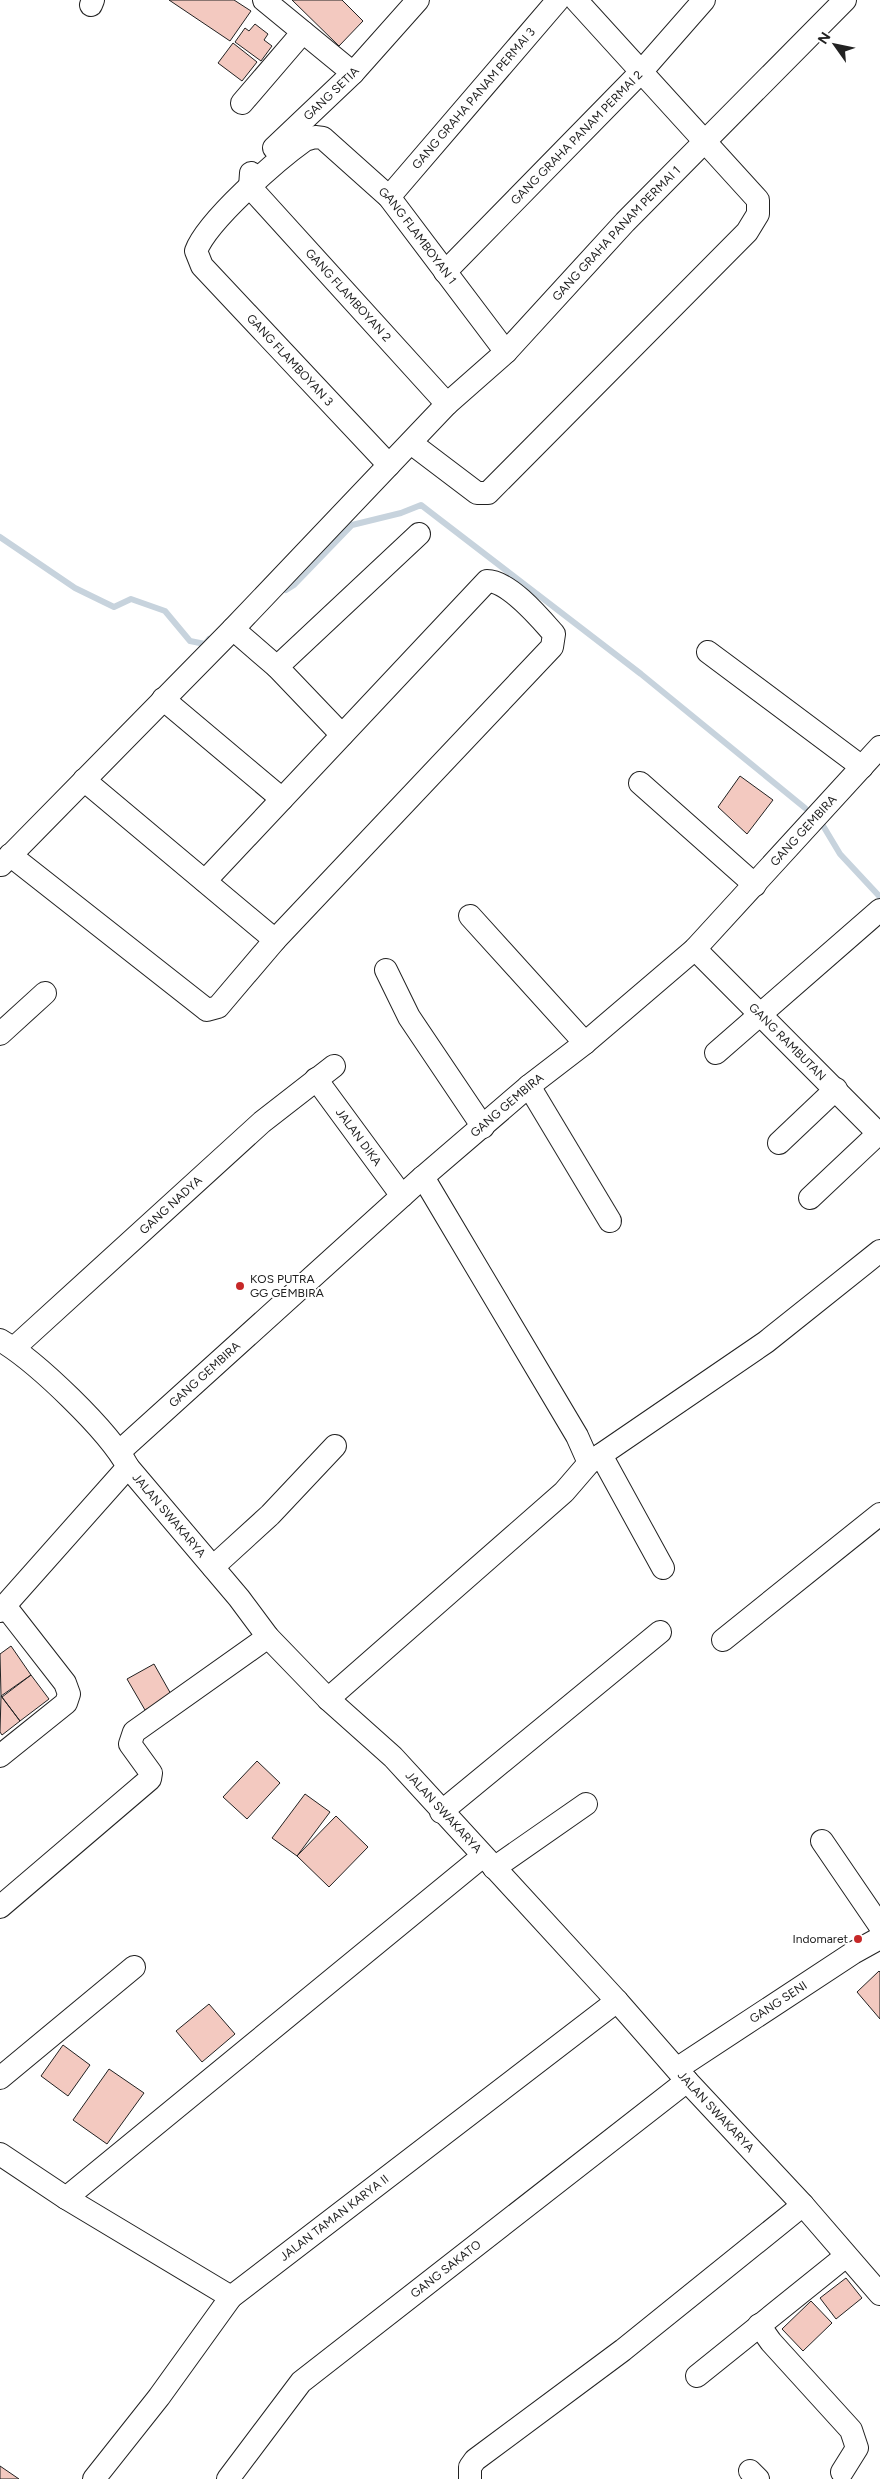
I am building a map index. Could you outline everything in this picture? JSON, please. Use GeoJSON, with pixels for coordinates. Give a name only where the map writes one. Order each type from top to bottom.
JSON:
{"type":"FeatureCollection","features":[{"type":"Feature","properties":{"kind":"street"},"geometry":{"type":"LineString","coordinates":[[264,0],[354,73]]}},
{"type":"Feature","properties":{"kind":"street","name":"GANG SETIA"},"geometry":{"type":"LineString","coordinates":[[250,187],[253,168],[354,73],[418,0]]}},
{"type":"Feature","properties":{"kind":"street","name":"GANG GRAHA PANAM PERMAI 3"},"geometry":{"type":"LineString","coordinates":[[389,197],[558,0]]}},
{"type":"Feature","properties":{"kind":"street"},"geometry":{"type":"LineString","coordinates":[[411,442],[477,493],[488,493],[747,232],[758,214],[758,200],[576,0]]}},
{"type":"Feature","properties":{"kind":"street","name":"GANG GRAHA PANAM PERMAI 2"},"geometry":{"type":"LineString","coordinates":[[445,272],[640,72],[704,0]]}},
{"type":"Feature","properties":{"kind":"street","name":"GANG GRAHA PANAM PERMAI 1"},"geometry":{"type":"LineString","coordinates":[[5,861],[233,628],[447,404],[506,352],[619,229],[845,0]]}},
{"type":"Feature","properties":{"kind":"street"},"geometry":{"type":"LineString","coordinates":[[242,103],[303,32]]}},
{"type":"Feature","properties":{"kind":"street","name":"GANG FLAMBOYAN 1"},"geometry":{"type":"LineString","coordinates":[[250,187],[305,140],[315,137],[323,138],[389,197],[506,352]]}},
{"type":"Feature","properties":{"kind":"street","name":"GANG FLAMBOYAN 3"},"geometry":{"type":"LineString","coordinates":[[250,187],[200,238],[196,251],[202,266],[389,465]]}},
{"type":"Feature","properties":{"kind":"street","name":"GANG FLAMBOYAN 2"},"geometry":{"type":"LineString","coordinates":[[250,187],[447,404]]}},
{"type":"Feature","properties":{"kind":"street"},"geometry":{"type":"LineString","coordinates":[[277,667],[419,534]]}},
{"type":"Feature","properties":{"kind":"street"},"geometry":{"type":"LineString","coordinates":[[5,861],[207,1010],[218,1007],[274,940],[552,647],[554,634],[522,601],[500,582],[488,580],[205,881]]}},
{"type":"Feature","properties":{"kind":"street"},"geometry":{"type":"LineString","coordinates":[[233,628],[277,667],[342,735]]}},
{"type":"Feature","properties":{"kind":"street"},"geometry":{"type":"LineString","coordinates":[[708,652],[862,766]]}},
{"type":"Feature","properties":{"kind":"street"},"geometry":{"type":"LineString","coordinates":[[163,699],[282,799]]}},
{"type":"Feature","properties":{"kind":"street","name":"GANG GEMBIRA"},"geometry":{"type":"LineString","coordinates":[[2,1609],[124,1459],[423,1177],[695,949],[880,747]]}},
{"type":"Feature","properties":{"kind":"street"},"geometry":{"type":"LineString","coordinates":[[84,780],[274,940]]}},
{"type":"Feature","properties":{"kind":"street"},"geometry":{"type":"LineString","coordinates":[[640,783],[755,885]]}},
{"type":"Feature","properties":{"kind":"street"},"geometry":{"type":"LineString","coordinates":[[716,1053],[762,1016],[880,910]]}},
{"type":"Feature","properties":{"kind":"street"},"geometry":{"type":"LineString","coordinates":[[470,916],[585,1043]]}},
{"type":"Feature","properties":{"kind":"street","name":"GANG RAMBUTAN"},"geometry":{"type":"LineString","coordinates":[[695,949],[879,1134]]}},
{"type":"Feature","properties":{"kind":"street"},"geometry":{"type":"LineString","coordinates":[[386,970],[409,1017],[483,1127]]}},
{"type":"Feature","properties":{"kind":"street"},"geometry":{"type":"LineString","coordinates":[[0,1034],[45,994]]}},
{"type":"Feature","properties":{"kind":"street","name":"JALAN DIKA"},"geometry":{"type":"LineString","coordinates":[[325,1073],[402,1196]]}},
{"type":"Feature","properties":{"kind":"street","name":"GANG NADYA"},"geometry":{"type":"LineString","coordinates":[[7,1344],[262,1122],[325,1073]]}},
{"type":"Feature","properties":{"kind":"street"},"geometry":{"type":"LineString","coordinates":[[530,1086],[610,1221]]}},
{"type":"Feature","properties":{"kind":"street"},"geometry":{"type":"LineString","coordinates":[[779,1143],[836,1089]]}},
{"type":"Feature","properties":{"kind":"street"},"geometry":{"type":"LineString","coordinates":[[810,1198],[879,1134]]}},
{"type":"Feature","properties":{"kind":"street"},"geometry":{"type":"LineString","coordinates":[[423,1177],[577,1436],[595,1459],[663,1568]]}},
{"type":"Feature","properties":{"kind":"street"},"geometry":{"type":"LineString","coordinates":[[328,1699],[564,1492],[595,1459],[766,1342],[880,1251]]}},
{"type":"Feature","properties":{"kind":"street","name":"JALAN SWAKARYA"},"geometry":{"type":"LineString","coordinates":[[7,1344],[58,1387],[124,1459],[268,1637],[328,1699],[393,1757],[441,1812],[617,2001],[682,2075],[803,2206],[880,2294]]}},
{"type":"Feature","properties":{"kind":"street"},"geometry":{"type":"LineString","coordinates":[[213,1567],[270,1515],[335,1446]]}},
{"type":"Feature","properties":{"kind":"street"},"geometry":{"type":"LineString","coordinates":[[723,1640],[880,1514]]}},
{"type":"Feature","properties":{"kind":"street"},"geometry":{"type":"LineString","coordinates":[[0,1756],[66,1702],[69,1694],[65,1683],[2,1609]]}},
{"type":"Feature","properties":{"kind":"street"},"geometry":{"type":"LineString","coordinates":[[441,1812],[660,1632]]}},
{"type":"Feature","properties":{"kind":"street"},"geometry":{"type":"LineString","coordinates":[[0,1907],[150,1779],[151,1773],[130,1744],[134,1732],[268,1637]]}},
{"type":"Feature","properties":{"kind":"street"},"geometry":{"type":"LineString","coordinates":[[66,2198],[489,1862],[586,1804]]}},
{"type":"Feature","properties":{"kind":"street"},"geometry":{"type":"LineString","coordinates":[[822,1841],[880,1926]]}},
{"type":"Feature","properties":{"kind":"street","name":"GANG SENI"},"geometry":{"type":"LineString","coordinates":[[682,2075],[853,1953],[880,1938]]}},
{"type":"Feature","properties":{"kind":"street"},"geometry":{"type":"LineString","coordinates":[[0,2078],[134,1966]]}},
{"type":"Feature","properties":{"kind":"street","name":"JALAN TAMAN KARYA II"},"geometry":{"type":"LineString","coordinates":[[94,2479],[159,2397],[231,2297],[617,2001]]}},
{"type":"Feature","properties":{"kind":"street","name":"GANG SAKATO"},"geometry":{"type":"LineString","coordinates":[[228,2479],[301,2382],[682,2075]]}},
{"type":"Feature","properties":{"kind":"street"},"geometry":{"type":"LineString","coordinates":[[0,2154],[66,2198],[231,2297]]}},
{"type":"Feature","properties":{"kind":"street"},"geometry":{"type":"LineString","coordinates":[[470,2479],[470,2467],[475,2460],[623,2350],[803,2206]]}},
{"type":"Feature","properties":{"kind":"street"},"geometry":{"type":"LineString","coordinates":[[697,2376],[846,2256]]}},
{"type":"Feature","properties":{"kind":"street"},"geometry":{"type":"LineString","coordinates":[[759,2325],[771,2342],[851,2430],[857,2448],[842,2472]]}},
{"type":"Feature","properties":{"kind":"building"},"geometry":{"type":"Polygon","coordinates":[[[169,0],[234,0],[251,11],[230,41],[169,0]]]}},
{"type":"Feature","properties":{"kind":"building"},"geometry":{"type":"Polygon","coordinates":[[[292,0],[342,0],[363,21],[339,46],[292,0]]]}},
{"type":"Feature","properties":{"kind":"building"},"geometry":{"type":"Polygon","coordinates":[[[255,24],[268,34],[264,40],[272,46],[261,61],[235,42],[245,28],[249,31],[255,24]]]}},
{"type":"Feature","properties":{"kind":"building"},"geometry":{"type":"Polygon","coordinates":[[[233,43],[257,62],[242,81],[218,63],[233,43]]]}},
{"type":"Feature","properties":{"kind":"building"},"geometry":{"type":"Polygon","coordinates":[[[740,776],[773,800],[747,834],[718,807],[740,776]]]}},
{"type":"Feature","properties":{"kind":"building"},"geometry":{"type":"Polygon","coordinates":[[[11,1646],[31,1675],[1,1696],[0,1654],[11,1646]]]}},
{"type":"Feature","properties":{"kind":"building"},"geometry":{"type":"Polygon","coordinates":[[[154,1664],[172,1696],[145,1710],[127,1679],[154,1664]]]}},
{"type":"Feature","properties":{"kind":"building"},"geometry":{"type":"Polygon","coordinates":[[[31,1675],[49,1699],[20,1721],[2,1697],[31,1675]]]}},
{"type":"Feature","properties":{"kind":"building"},"geometry":{"type":"Polygon","coordinates":[[[1,1696],[20,1721],[2,1735],[0,1732],[1,1696]]]}},
{"type":"Feature","properties":{"kind":"building"},"geometry":{"type":"Polygon","coordinates":[[[257,1761],[280,1783],[247,1819],[223,1797],[257,1761]]]}},
{"type":"Feature","properties":{"kind":"building"},"geometry":{"type":"Polygon","coordinates":[[[305,1794],[330,1812],[297,1856],[272,1838],[305,1794]]]}},
{"type":"Feature","properties":{"kind":"building"},"geometry":{"type":"Polygon","coordinates":[[[336,1816],[368,1847],[329,1887],[297,1856],[336,1816]]]}},
{"type":"Feature","properties":{"kind":"building"},"geometry":{"type":"Polygon","coordinates":[[[880,1972],[880,2019],[857,1992],[880,1972]]]}},
{"type":"Feature","properties":{"kind":"building"},"geometry":{"type":"Polygon","coordinates":[[[209,2004],[235,2034],[202,2062],[176,2031],[209,2004]]]}},
{"type":"Feature","properties":{"kind":"building"},"geometry":{"type":"Polygon","coordinates":[[[63,2045],[90,2065],[68,2096],[41,2076],[63,2045]]]}},
{"type":"Feature","properties":{"kind":"building"},"geometry":{"type":"Polygon","coordinates":[[[109,2069],[144,2093],[107,2144],[73,2120],[109,2069]]]}},
{"type":"Feature","properties":{"kind":"building"},"geometry":{"type":"Polygon","coordinates":[[[846,2278],[862,2298],[836,2319],[820,2298],[846,2278]]]}},
{"type":"Feature","properties":{"kind":"building"},"geometry":{"type":"Polygon","coordinates":[[[811,2301],[832,2323],[803,2351],[782,2329],[811,2301]]]}},
{"type":"Feature","properties":{"kind":"building"},"geometry":{"type":"Polygon","coordinates":[[[0,2466],[19,2479],[0,2479],[0,2466]]]}},
{"type":"Feature","properties":{"kind":"waterway"},"geometry":{"type":"LineString","coordinates":[[286,590],[294,585],[352,525],[401,513],[421,505],[641,674],[805,808]]}},
{"type":"Feature","properties":{"kind":"waterway"},"geometry":{"type":"LineString","coordinates":[[0,537],[75,588],[114,607],[131,599],[165,611],[190,641],[205,644],[209,639]]}},
{"type":"Feature","properties":{"kind":"waterway"},"geometry":{"type":"LineString","coordinates":[[822,824],[840,854],[880,897]]}},
{"type":"Feature","properties":{"kind":"place","name":"KOS PUTRA GG GEMBIRA"},"geometry":{"type":"Point","coordinates":[240,1286]}},
{"type":"Feature","properties":{"kind":"place","name":"Indomaret"},"geometry":{"type":"Point","coordinates":[858,1939]}}]}
